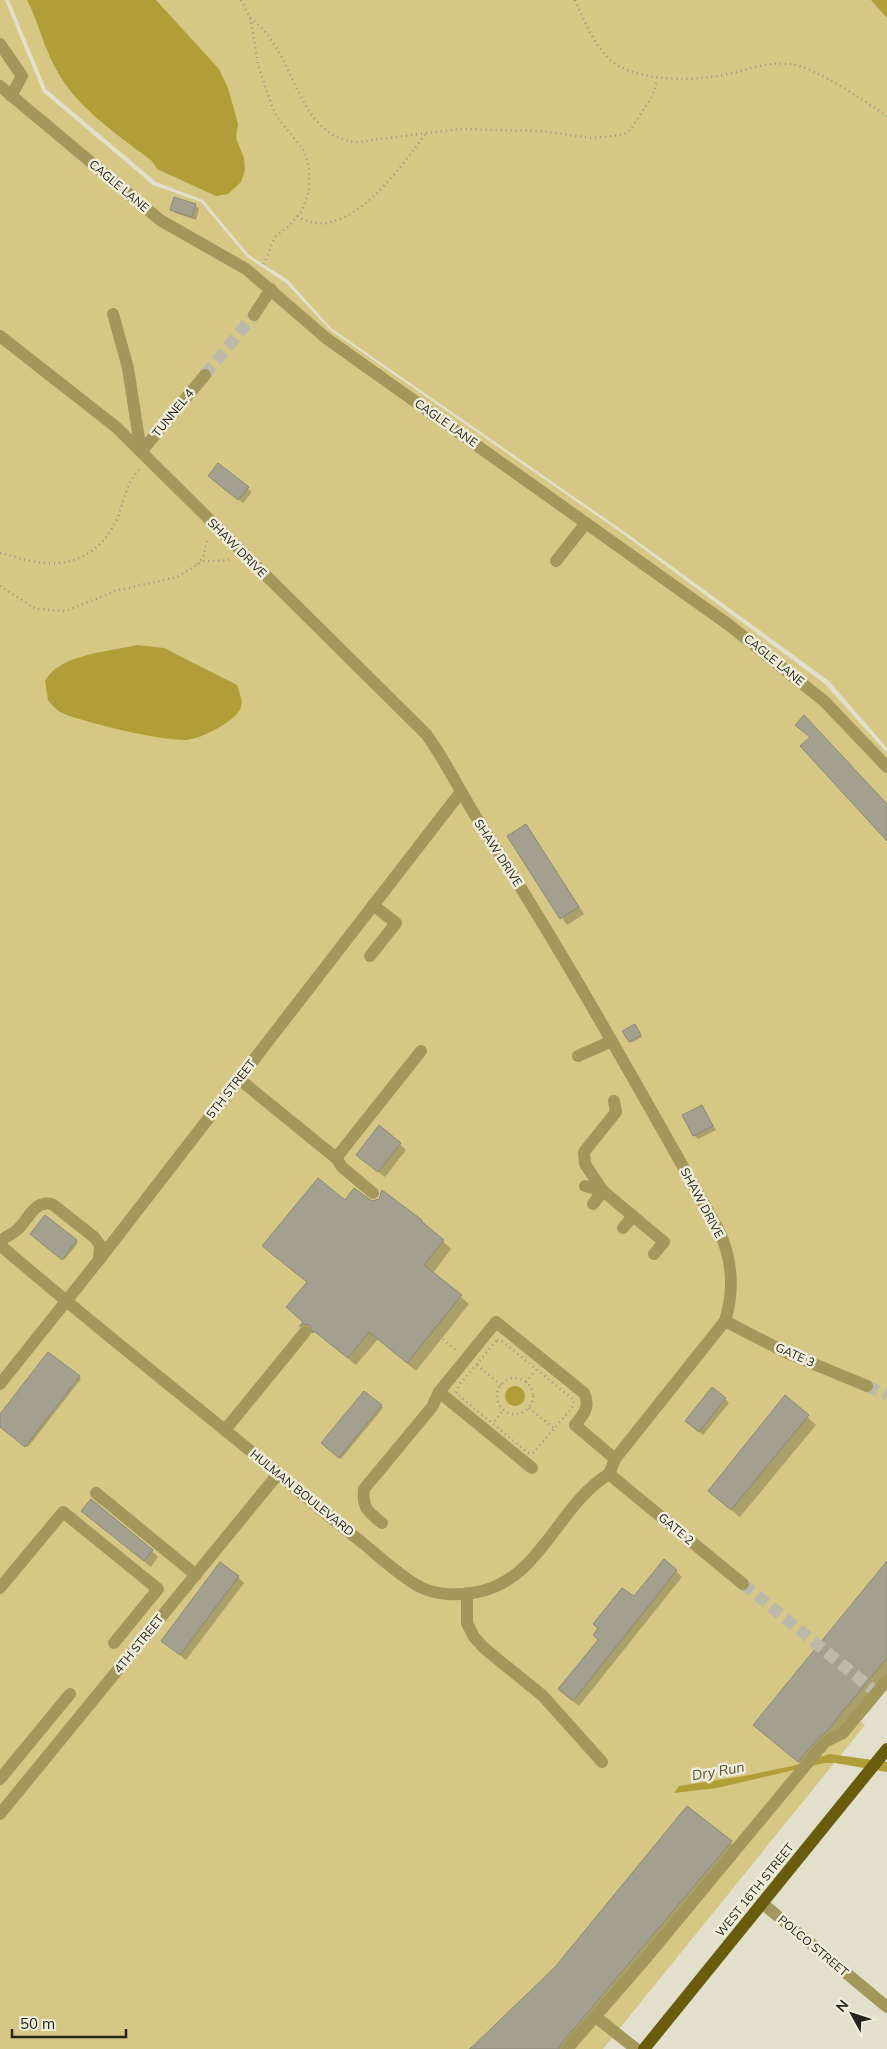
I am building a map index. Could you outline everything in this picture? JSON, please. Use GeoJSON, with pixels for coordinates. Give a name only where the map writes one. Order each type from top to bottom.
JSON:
{"type":"FeatureCollection","features":[{"type":"Feature","properties":{"kind":"main road","name":"WEST 16TH STREET"},"geometry":{"type":"LineString","coordinates":[[644,2049],[887,1749]]}},
{"type":"Feature","properties":{"kind":"street"},"geometry":{"type":"LineString","coordinates":[[0,44],[22,76],[12,96]]}},
{"type":"Feature","properties":{"kind":"street","name":"CAGLE LANE"},"geometry":{"type":"LineString","coordinates":[[0,86],[160,220],[214,249],[258,278],[326,338],[730,625],[836,712],[887,767]]}},
{"type":"Feature","properties":{"kind":"street"},"geometry":{"type":"LineString","coordinates":[[254,315],[271,290]]}},
{"type":"Feature","properties":{"kind":"street"},"geometry":{"type":"LineString","coordinates":[[113,314],[128,368],[141,452]]}},
{"type":"Feature","properties":{"kind":"street","name":"SHAW DRIVE"},"geometry":{"type":"LineString","coordinates":[[0,336],[116,427],[426,734],[612,1041],[721,1235],[727,1254],[732,1291],[725,1321],[615,1459],[609,1474]]}},
{"type":"Feature","properties":{"kind":"street","name":"TUNNEL 4"},"geometry":{"type":"LineString","coordinates":[[141,452],[205,375]]}},
{"type":"Feature","properties":{"kind":"street"},"geometry":{"type":"LineString","coordinates":[[556,561],[586,523]]}},
{"type":"Feature","properties":{"kind":"street","name":"5TH STREET"},"geometry":{"type":"LineString","coordinates":[[0,1384],[99,1260],[460,793]]}},
{"type":"Feature","properties":{"kind":"street"},"geometry":{"type":"LineString","coordinates":[[370,956],[396,923],[373,905]]}},
{"type":"Feature","properties":{"kind":"street"},"geometry":{"type":"LineString","coordinates":[[578,1056],[612,1041]]}},
{"type":"Feature","properties":{"kind":"street"},"geometry":{"type":"LineString","coordinates":[[336,1158],[421,1051]]}},
{"type":"Feature","properties":{"kind":"street"},"geometry":{"type":"LineString","coordinates":[[239,1079],[336,1158],[342,1167],[373,1193]]}},
{"type":"Feature","properties":{"kind":"street"},"geometry":{"type":"LineString","coordinates":[[614,1101],[616,1112],[592,1136],[584,1152],[585,1164],[604,1191],[664,1242],[654,1254]]}},
{"type":"Feature","properties":{"kind":"street"},"geometry":{"type":"LineString","coordinates":[[585,1186],[604,1191]]}},
{"type":"Feature","properties":{"kind":"street"},"geometry":{"type":"LineString","coordinates":[[593,1204],[604,1191]]}},
{"type":"Feature","properties":{"kind":"street"},"geometry":{"type":"LineString","coordinates":[[0,1241],[18,1229],[41,1203],[52,1204],[94,1237],[100,1245],[99,1260]]}},
{"type":"Feature","properties":{"kind":"street"},"geometry":{"type":"LineString","coordinates":[[623,1228],[633,1216]]}},
{"type":"Feature","properties":{"kind":"street","name":"HULMAN BOULEVARD"},"geometry":{"type":"LineString","coordinates":[[0,1245],[395,1570],[422,1588],[438,1593],[467,1593],[496,1587],[510,1580],[539,1551],[594,1483],[609,1474]]}},
{"type":"Feature","properties":{"kind":"street","name":"GATE 3"},"geometry":{"type":"LineString","coordinates":[[725,1321],[787,1353],[867,1386]]}},
{"type":"Feature","properties":{"kind":"street"},"geometry":{"type":"LineString","coordinates":[[382,1523],[368,1512],[363,1501],[364,1489],[432,1407],[439,1392],[496,1322],[584,1394],[588,1401],[585,1412],[575,1425],[615,1459]]}},
{"type":"Feature","properties":{"kind":"street"},"geometry":{"type":"LineString","coordinates":[[225,1430],[305,1332]]}},
{"type":"Feature","properties":{"kind":"street"},"geometry":{"type":"LineString","coordinates":[[439,1392],[532,1468]]}},
{"type":"Feature","properties":{"kind":"street","name":"4TH STREET"},"geometry":{"type":"LineString","coordinates":[[0,1814],[278,1474]]}},
{"type":"Feature","properties":{"kind":"street","name":"GATE 2"},"geometry":{"type":"LineString","coordinates":[[609,1474],[743,1584]]}},
{"type":"Feature","properties":{"kind":"street"},"geometry":{"type":"LineString","coordinates":[[96,1493],[196,1575]]}},
{"type":"Feature","properties":{"kind":"street"},"geometry":{"type":"LineString","coordinates":[[0,1588],[63,1512],[158,1589],[114,1643]]}},
{"type":"Feature","properties":{"kind":"street"},"geometry":{"type":"LineString","coordinates":[[467,1593],[467,1623],[474,1637],[484,1648],[543,1696],[602,1762]]}},
{"type":"Feature","properties":{"kind":"street"},"geometry":{"type":"LineString","coordinates":[[567,2049],[596,2018],[825,1742],[843,1733],[879,1694],[887,1680]]}},
{"type":"Feature","properties":{"kind":"street"},"geometry":{"type":"LineString","coordinates":[[0,1779],[70,1694]]}},
{"type":"Feature","properties":{"kind":"street","name":"POLCO STREET"},"geometry":{"type":"LineString","coordinates":[[762,1903],[887,2007]]}},
{"type":"Feature","properties":{"kind":"street"},"geometry":{"type":"LineString","coordinates":[[596,2018],[636,2049]]}},
{"type":"Feature","properties":{"kind":"path"},"geometry":{"type":"LineString","coordinates":[[241,0],[250,18],[258,65],[273,109],[305,152],[309,168],[308,191],[302,211],[275,237],[258,278]]}},
{"type":"Feature","properties":{"kind":"path"},"geometry":{"type":"LineString","coordinates":[[575,0],[589,30],[610,61],[624,68],[657,79],[712,77],[768,63],[792,64],[825,78],[887,116]]}},
{"type":"Feature","properties":{"kind":"path"},"geometry":{"type":"LineString","coordinates":[[250,18],[263,27],[282,55],[314,119],[323,130],[346,141],[357,142],[459,129],[540,131],[592,138],[623,135],[631,129],[653,95],[657,79]]}},
{"type":"Feature","properties":{"kind":"path"},"geometry":{"type":"LineString","coordinates":[[297,216],[307,223],[322,224],[346,215],[373,198],[399,171],[426,133]]}},
{"type":"Feature","properties":{"kind":"path"},"geometry":{"type":"LineString","coordinates":[[0,553],[31,562],[61,562],[90,554],[106,539],[117,518],[131,478],[137,472]]}},
{"type":"Feature","properties":{"kind":"path"},"geometry":{"type":"LineString","coordinates":[[195,566],[203,558],[208,536],[215,526]]}},
{"type":"Feature","properties":{"kind":"path"},"geometry":{"type":"LineString","coordinates":[[0,586],[36,609],[57,612],[66,611],[115,591],[177,577],[203,562],[222,561],[233,558],[240,551]]}},
{"type":"Feature","properties":{"kind":"path"},"geometry":{"type":"LineString","coordinates":[[526,1382],[537,1369]]}},
{"type":"Feature","properties":{"kind":"path"},"geometry":{"type":"LineString","coordinates":[[510,1379],[526,1382],[532,1392],[529,1408],[519,1414],[508,1413],[503,1410],[497,1396],[501,1385],[510,1379]]}},
{"type":"Feature","properties":{"kind":"path"},"geometry":{"type":"LineString","coordinates":[[529,1408],[555,1429]]}},
{"type":"Feature","properties":{"kind":"path"},"geometry":{"type":"LineString","coordinates":[[538,1449],[572,1408]]}},
{"type":"Feature","properties":{"kind":"path"},"geometry":{"type":"LineString","coordinates":[[492,1424],[503,1410]]}},
{"type":"Feature","properties":{"kind":"shaded area"},"geometry":{"type":"Polygon","coordinates":[[[0,0],[5,0],[43,92],[153,185],[201,202],[247,257],[286,283],[330,330],[626,536],[825,684],[887,753],[887,1687],[860,1721],[865,1725],[603,2049],[0,2049],[0,0]]]}},
{"type":"Feature","properties":{"kind":"shaded area"},"geometry":{"type":"Polygon","coordinates":[[[9,0],[887,0],[887,748],[829,681],[629,535],[331,328],[288,280],[249,255],[203,200],[156,182],[46,89],[9,0]]]}},
{"type":"Feature","properties":{"kind":"shaded area"},"geometry":{"type":"Polygon","coordinates":[[[27,0],[156,0],[219,69],[228,88],[238,124],[236,138],[244,158],[245,170],[241,182],[228,194],[216,196],[157,169],[152,161],[87,109],[66,85],[49,54],[27,0]]]}},
{"type":"Feature","properties":{"kind":"shaded area"},"geometry":{"type":"Polygon","coordinates":[[[871,0],[887,0],[887,18],[871,0]]]}},
{"type":"Feature","properties":{"kind":"shaded area"},"geometry":{"type":"Polygon","coordinates":[[[137,645],[164,648],[237,685],[242,702],[238,712],[233,718],[209,733],[193,739],[175,740],[124,731],[88,722],[60,712],[48,700],[45,681],[61,665],[86,656],[137,645]]]}},
{"type":"Feature","properties":{"kind":"shaded area"},"geometry":{"type":"Polygon","coordinates":[[[511,1386],[519,1386],[525,1392],[525,1400],[519,1406],[511,1406],[505,1400],[505,1392],[511,1386]]]}},
{"type":"Feature","properties":{"kind":"shaded area","name":"Dry Run"},"geometry":{"type":"Polygon","coordinates":[[[830,1754],[887,1762],[887,1772],[835,1763],[824,1763],[717,1788],[674,1793],[679,1786],[792,1766],[830,1754]]]}},
{"type":"Feature","properties":{"kind":"building"},"geometry":{"type":"Polygon","coordinates":[[[174,197],[196,204],[192,217],[170,210],[174,197]]]}},
{"type":"Feature","properties":{"kind":"building"},"geometry":{"type":"Polygon","coordinates":[[[218,463],[249,487],[238,500],[208,476],[218,463]]]}},
{"type":"Feature","properties":{"kind":"building"},"geometry":{"type":"Polygon","coordinates":[[[804,715],[887,804],[887,841],[800,746],[810,737],[795,725],[804,715]]]}},
{"type":"Feature","properties":{"kind":"building"},"geometry":{"type":"Polygon","coordinates":[[[526,824],[579,907],[560,919],[507,836],[526,824]]]}},
{"type":"Feature","properties":{"kind":"building"},"geometry":{"type":"Polygon","coordinates":[[[635,1024],[641,1035],[629,1042],[622,1031],[635,1024]]]}},
{"type":"Feature","properties":{"kind":"building"},"geometry":{"type":"Polygon","coordinates":[[[702,1105],[713,1126],[693,1136],[682,1115],[702,1105]]]}},
{"type":"Feature","properties":{"kind":"building"},"geometry":{"type":"Polygon","coordinates":[[[379,1125],[401,1143],[378,1172],[356,1155],[379,1125]]]}},
{"type":"Feature","properties":{"kind":"building"},"geometry":{"type":"Polygon","coordinates":[[[318,1178],[345,1200],[354,1188],[372,1201],[379,1199],[382,1190],[422,1220],[444,1240],[424,1265],[462,1295],[407,1363],[369,1332],[348,1358],[314,1331],[313,1333],[310,1325],[303,1324],[299,1327],[303,1322],[286,1307],[307,1282],[262,1246],[318,1178]]]}},
{"type":"Feature","properties":{"kind":"building"},"geometry":{"type":"Polygon","coordinates":[[[45,1215],[77,1240],[62,1260],[30,1234],[45,1215]]]}},
{"type":"Feature","properties":{"kind":"building"},"geometry":{"type":"Polygon","coordinates":[[[48,1352],[80,1376],[25,1447],[0,1427],[0,1414],[48,1352]]]}},
{"type":"Feature","properties":{"kind":"building"},"geometry":{"type":"Polygon","coordinates":[[[712,1387],[726,1398],[699,1432],[685,1421],[712,1387]]]}},
{"type":"Feature","properties":{"kind":"building"},"geometry":{"type":"Polygon","coordinates":[[[364,1391],[382,1405],[339,1458],[321,1443],[364,1391]]]}},
{"type":"Feature","properties":{"kind":"building"},"geometry":{"type":"Polygon","coordinates":[[[785,1395],[809,1415],[731,1510],[708,1491],[785,1395]]]}},
{"type":"Feature","properties":{"kind":"building"},"geometry":{"type":"Polygon","coordinates":[[[91,1499],[153,1550],[144,1561],[81,1511],[91,1499]]]}},
{"type":"Feature","properties":{"kind":"building"},"geometry":{"type":"Polygon","coordinates":[[[664,1559],[677,1570],[573,1701],[558,1689],[598,1640],[593,1635],[598,1628],[593,1624],[622,1588],[634,1596],[664,1559]]]}},
{"type":"Feature","properties":{"kind":"building"},"geometry":{"type":"Polygon","coordinates":[[[887,1561],[887,1658],[826,1732],[819,1737],[798,1762],[753,1725],[887,1561]]]}},
{"type":"Feature","properties":{"kind":"building"},"geometry":{"type":"Polygon","coordinates":[[[220,1562],[239,1576],[180,1655],[161,1641],[220,1562]]]}},
{"type":"Feature","properties":{"kind":"building"},"geometry":{"type":"Polygon","coordinates":[[[687,1806],[732,1841],[561,2044],[559,2049],[470,2049],[555,1967],[687,1806]]]}},
{"type":"Feature","properties":{"kind":"tunnel"},"geometry":{"type":"LineString","coordinates":[[205,375],[254,315]]}},
{"type":"Feature","properties":{"kind":"tunnel"},"geometry":{"type":"LineString","coordinates":[[867,1386],[887,1395]]}},
{"type":"Feature","properties":{"kind":"tunnel"},"geometry":{"type":"LineString","coordinates":[[743,1584],[872,1689]]}}]}
